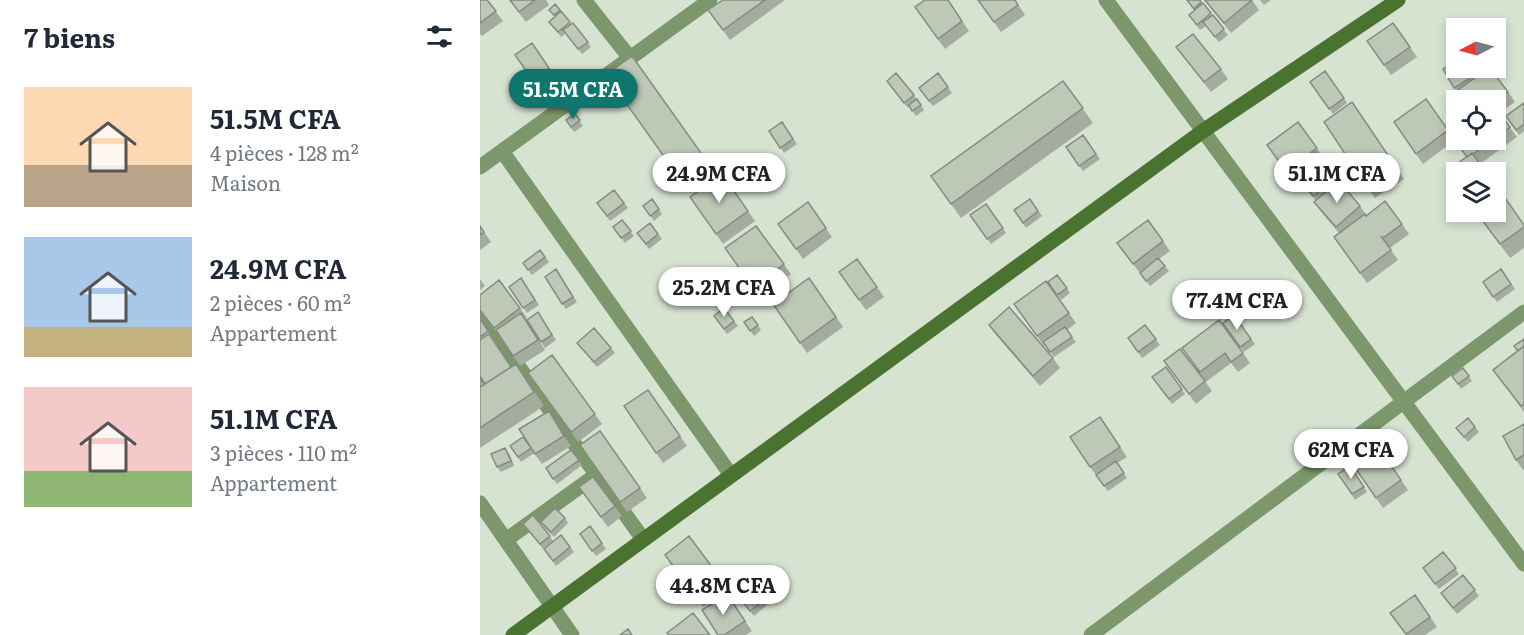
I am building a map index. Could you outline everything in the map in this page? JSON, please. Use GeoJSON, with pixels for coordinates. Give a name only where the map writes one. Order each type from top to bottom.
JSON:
{"type":"FeatureCollection","features":[{"type":"Feature","properties":{"kind":"street"},"geometry":{"type":"LineString","coordinates":[[584,0],[630,58]]}},
{"type":"Feature","properties":{"kind":"street"},"geometry":{"type":"LineString","coordinates":[[480,167],[710,0]]}},
{"type":"Feature","properties":{"kind":"street"},"geometry":{"type":"LineString","coordinates":[[1106,0],[1524,564]]}},
{"type":"Feature","properties":{"kind":"street"},"geometry":{"type":"LineString","coordinates":[[513,635],[1203,131],[1398,0]]}},
{"type":"Feature","properties":{"kind":"street"},"geometry":{"type":"LineString","coordinates":[[502,151],[731,475]]}},
{"type":"Feature","properties":{"kind":"street"},"geometry":{"type":"LineString","coordinates":[[1091,635],[1524,312]]}},
{"type":"Feature","properties":{"kind":"street"},"geometry":{"type":"LineString","coordinates":[[480,313],[643,539]]}},
{"type":"Feature","properties":{"kind":"street"},"geometry":{"type":"LineString","coordinates":[[506,540],[597,475]]}},
{"type":"Feature","properties":{"kind":"street"},"geometry":{"type":"LineString","coordinates":[[480,503],[572,635]]}},
{"type":"Feature","properties":{"kind":"building"},"geometry":{"type":"Polygon","coordinates":[[[480,0],[487,0],[496,11],[480,23],[480,0]]]}},
{"type":"Feature","properties":{"kind":"building"},"geometry":{"type":"Polygon","coordinates":[[[510,0],[535,0],[519,12],[510,0]]]}},
{"type":"Feature","properties":{"kind":"building"},"geometry":{"type":"Polygon","coordinates":[[[723,0],[765,0],[723,30],[708,10],[723,0]]]}},
{"type":"Feature","properties":{"kind":"building"},"geometry":{"type":"Polygon","coordinates":[[[925,0],[948,0],[962,21],[938,39],[915,7],[925,0]]]}},
{"type":"Feature","properties":{"kind":"building"},"geometry":{"type":"Polygon","coordinates":[[[978,0],[1015,0],[1018,5],[994,22],[978,0]]]}},
{"type":"Feature","properties":{"kind":"building"},"geometry":{"type":"Polygon","coordinates":[[[1187,0],[1200,0],[1201,2],[1194,9],[1187,0]]]}},
{"type":"Feature","properties":{"kind":"building"},"geometry":{"type":"Polygon","coordinates":[[[1205,0],[1252,0],[1224,23],[1205,0]]]}},
{"type":"Feature","properties":{"kind":"building"},"geometry":{"type":"Polygon","coordinates":[[[1203,3],[1211,13],[1197,25],[1189,15],[1203,3]]]}},
{"type":"Feature","properties":{"kind":"building"},"geometry":{"type":"Polygon","coordinates":[[[555,4],[560,10],[554,15],[549,10],[555,4]]]}},
{"type":"Feature","properties":{"kind":"building"},"geometry":{"type":"Polygon","coordinates":[[[561,11],[570,22],[558,32],[549,22],[561,11]]]}},
{"type":"Feature","properties":{"kind":"building"},"geometry":{"type":"Polygon","coordinates":[[[1213,15],[1224,29],[1215,37],[1203,22],[1213,15]]]}},
{"type":"Feature","properties":{"kind":"building"},"geometry":{"type":"Polygon","coordinates":[[[573,23],[588,42],[578,49],[563,30],[573,23]]]}},
{"type":"Feature","properties":{"kind":"building"},"geometry":{"type":"Polygon","coordinates":[[[1393,23],[1410,47],[1384,65],[1367,41],[1393,23]]]}},
{"type":"Feature","properties":{"kind":"building"},"geometry":{"type":"Polygon","coordinates":[[[1193,34],[1221,69],[1204,82],[1176,47],[1193,34]]]}},
{"type":"Feature","properties":{"kind":"building"},"geometry":{"type":"Polygon","coordinates":[[[532,43],[549,68],[532,79],[515,55],[532,43]]]}},
{"type":"Feature","properties":{"kind":"building"},"geometry":{"type":"Polygon","coordinates":[[[632,56],[706,160],[680,179],[606,75],[632,56]]]}},
{"type":"Feature","properties":{"kind":"building"},"geometry":{"type":"Polygon","coordinates":[[[1325,71],[1344,98],[1329,109],[1310,82],[1325,71]]]}},
{"type":"Feature","properties":{"kind":"building"},"geometry":{"type":"Polygon","coordinates":[[[896,73],[914,95],[904,103],[887,81],[896,73]]]}},
{"type":"Feature","properties":{"kind":"building"},"geometry":{"type":"Polygon","coordinates":[[[938,73],[948,87],[929,101],[919,88],[938,73]]]}},
{"type":"Feature","properties":{"kind":"building"},"geometry":{"type":"Polygon","coordinates":[[[1448,78],[1470,78],[1454,88],[1448,78]]]}},
{"type":"Feature","properties":{"kind":"building"},"geometry":{"type":"Polygon","coordinates":[[[1475,78],[1498,78],[1508,92],[1506,94],[1506,90],[1458,90],[1475,78]]]}},
{"type":"Feature","properties":{"kind":"building"},"geometry":{"type":"Polygon","coordinates":[[[1063,81],[1083,108],[951,204],[931,176],[1063,81]]]}},
{"type":"Feature","properties":{"kind":"building"},"geometry":{"type":"Polygon","coordinates":[[[917,99],[921,105],[912,111],[909,105],[917,99]]]}},
{"type":"Feature","properties":{"kind":"building"},"geometry":{"type":"Polygon","coordinates":[[[1426,99],[1446,127],[1446,132],[1416,154],[1394,122],[1426,99]]]}},
{"type":"Feature","properties":{"kind":"building"},"geometry":{"type":"Polygon","coordinates":[[[1352,102],[1394,164],[1365,184],[1324,122],[1352,102]]]}},
{"type":"Feature","properties":{"kind":"building"},"geometry":{"type":"Polygon","coordinates":[[[1524,103],[1524,124],[1516,130],[1506,116],[1524,103]]]}},
{"type":"Feature","properties":{"kind":"building"},"geometry":{"type":"Polygon","coordinates":[[[575,114],[580,120],[571,127],[566,120],[575,114]]]}},
{"type":"Feature","properties":{"kind":"building"},"geometry":{"type":"Polygon","coordinates":[[[782,122],[793,139],[780,148],[769,131],[782,122]]]}},
{"type":"Feature","properties":{"kind":"building"},"geometry":{"type":"Polygon","coordinates":[[[1298,122],[1317,148],[1286,171],[1267,145],[1298,122]]]}},
{"type":"Feature","properties":{"kind":"building"},"geometry":{"type":"Polygon","coordinates":[[[1083,135],[1096,154],[1079,166],[1066,147],[1083,135]]]}},
{"type":"Feature","properties":{"kind":"building"},"geometry":{"type":"Polygon","coordinates":[[[1462,150],[1479,150],[1472,153],[1467,157],[1462,150]]]}},
{"type":"Feature","properties":{"kind":"building"},"geometry":{"type":"Polygon","coordinates":[[[1315,152],[1336,175],[1314,196],[1293,174],[1315,152]]]}},
{"type":"Feature","properties":{"kind":"building"},"geometry":{"type":"Polygon","coordinates":[[[1472,153],[1479,162],[1460,162],[1472,153]]]}},
{"type":"Feature","properties":{"kind":"building"},"geometry":{"type":"Polygon","coordinates":[[[722,174],[748,211],[716,234],[690,197],[722,174]]]}},
{"type":"Feature","properties":{"kind":"building"},"geometry":{"type":"Polygon","coordinates":[[[1339,181],[1360,206],[1336,227],[1314,202],[1339,181]]]}},
{"type":"Feature","properties":{"kind":"building"},"geometry":{"type":"Polygon","coordinates":[[[614,190],[624,203],[607,216],[597,203],[614,190]]]}},
{"type":"Feature","properties":{"kind":"building"},"geometry":{"type":"Polygon","coordinates":[[[652,199],[659,209],[650,216],[643,206],[652,199]]]}},
{"type":"Feature","properties":{"kind":"building"},"geometry":{"type":"Polygon","coordinates":[[[1030,199],[1038,211],[1023,223],[1014,210],[1030,199]]]}},
{"type":"Feature","properties":{"kind":"building"},"geometry":{"type":"Polygon","coordinates":[[[1506,199],[1524,227],[1500,244],[1484,222],[1506,222],[1506,199]]]}},
{"type":"Feature","properties":{"kind":"building"},"geometry":{"type":"Polygon","coordinates":[[[1385,201],[1402,224],[1383,238],[1381,236],[1391,250],[1360,273],[1334,237],[1385,201]]]}},
{"type":"Feature","properties":{"kind":"building"},"geometry":{"type":"Polygon","coordinates":[[[808,202],[826,228],[796,249],[778,224],[808,202]]]}},
{"type":"Feature","properties":{"kind":"building"},"geometry":{"type":"Polygon","coordinates":[[[986,204],[1003,228],[987,239],[970,215],[986,204]]]}},
{"type":"Feature","properties":{"kind":"building"},"geometry":{"type":"Polygon","coordinates":[[[622,220],[631,231],[621,238],[613,227],[622,220]]]}},
{"type":"Feature","properties":{"kind":"building"},"geometry":{"type":"Polygon","coordinates":[[[1148,220],[1163,241],[1133,264],[1117,243],[1148,220]]]}},
{"type":"Feature","properties":{"kind":"building"},"geometry":{"type":"Polygon","coordinates":[[[650,223],[658,234],[646,244],[637,233],[650,223]]]}},
{"type":"Feature","properties":{"kind":"building"},"geometry":{"type":"Polygon","coordinates":[[[756,226],[784,264],[753,287],[725,248],[756,226]]]}},
{"type":"Feature","properties":{"kind":"building"},"geometry":{"type":"Polygon","coordinates":[[[540,250],[545,257],[528,270],[523,263],[540,250]]]}},
{"type":"Feature","properties":{"kind":"building"},"geometry":{"type":"Polygon","coordinates":[[[1158,258],[1165,266],[1146,281],[1140,273],[1158,258]]]}},
{"type":"Feature","properties":{"kind":"building"},"geometry":{"type":"Polygon","coordinates":[[[857,259],[877,287],[859,300],[839,272],[857,259]]]}},
{"type":"Feature","properties":{"kind":"building"},"geometry":{"type":"Polygon","coordinates":[[[556,269],[573,297],[562,304],[545,277],[556,269]]]}},
{"type":"Feature","properties":{"kind":"building"},"geometry":{"type":"Polygon","coordinates":[[[1501,269],[1511,284],[1493,297],[1483,282],[1501,269]]]}},
{"type":"Feature","properties":{"kind":"building"},"geometry":{"type":"Polygon","coordinates":[[[1057,275],[1067,288],[1057,295],[1048,282],[1057,275]]]}},
{"type":"Feature","properties":{"kind":"building"},"geometry":{"type":"Polygon","coordinates":[[[701,277],[709,288],[699,296],[690,285],[701,277]]]}},
{"type":"Feature","properties":{"kind":"building"},"geometry":{"type":"Polygon","coordinates":[[[521,278],[535,300],[523,308],[509,287],[521,278]]]}},
{"type":"Feature","properties":{"kind":"building"},"geometry":{"type":"Polygon","coordinates":[[[809,278],[836,317],[800,343],[773,304],[809,278]]]}},
{"type":"Feature","properties":{"kind":"building"},"geometry":{"type":"Polygon","coordinates":[[[499,280],[520,308],[494,328],[480,310],[480,295],[499,280]]]}},
{"type":"Feature","properties":{"kind":"building"},"geometry":{"type":"Polygon","coordinates":[[[1046,281],[1069,313],[1037,336],[1014,304],[1046,281]]]}},
{"type":"Feature","properties":{"kind":"building"},"geometry":{"type":"Polygon","coordinates":[[[1009,307],[1053,358],[1033,376],[989,325],[1009,307]]]}},
{"type":"Feature","properties":{"kind":"building"},"geometry":{"type":"Polygon","coordinates":[[[724,308],[734,321],[724,329],[714,316],[724,308]]]}},
{"type":"Feature","properties":{"kind":"building"},"geometry":{"type":"Polygon","coordinates":[[[538,312],[552,335],[541,342],[527,320],[538,312]]]}},
{"type":"Feature","properties":{"kind":"building"},"geometry":{"type":"Polygon","coordinates":[[[521,313],[538,340],[513,356],[496,330],[521,313]]]}},
{"type":"Feature","properties":{"kind":"building"},"geometry":{"type":"Polygon","coordinates":[[[1234,315],[1251,339],[1240,347],[1223,323],[1234,315]]]}},
{"type":"Feature","properties":{"kind":"building"},"geometry":{"type":"Polygon","coordinates":[[[752,317],[758,325],[750,331],[744,322],[752,317]]]}},
{"type":"Feature","properties":{"kind":"building"},"geometry":{"type":"Polygon","coordinates":[[[480,319],[488,331],[480,337],[480,319]]]}},
{"type":"Feature","properties":{"kind":"building"},"geometry":{"type":"Polygon","coordinates":[[[1219,320],[1243,353],[1231,362],[1225,353],[1200,372],[1182,348],[1219,320]]]}},
{"type":"Feature","properties":{"kind":"building"},"geometry":{"type":"Polygon","coordinates":[[[1145,325],[1156,339],[1138,352],[1128,338],[1145,325]]]}},
{"type":"Feature","properties":{"kind":"building"},"geometry":{"type":"Polygon","coordinates":[[[1065,327],[1072,337],[1050,352],[1043,342],[1065,327]]]}},
{"type":"Feature","properties":{"kind":"building"},"geometry":{"type":"Polygon","coordinates":[[[594,328],[611,348],[594,362],[577,343],[594,328]]]}},
{"type":"Feature","properties":{"kind":"building"},"geometry":{"type":"Polygon","coordinates":[[[489,334],[511,367],[485,384],[480,376],[480,340],[489,334]]]}},
{"type":"Feature","properties":{"kind":"building"},"geometry":{"type":"Polygon","coordinates":[[[1524,339],[1524,346],[1518,351],[1514,346],[1524,339]]]}},
{"type":"Feature","properties":{"kind":"building"},"geometry":{"type":"Polygon","coordinates":[[[1524,346],[1524,404],[1521,406],[1493,370],[1524,346]]]}},
{"type":"Feature","properties":{"kind":"building"},"geometry":{"type":"Polygon","coordinates":[[[1180,349],[1205,381],[1189,394],[1164,361],[1180,349]]]}},
{"type":"Feature","properties":{"kind":"building"},"geometry":{"type":"Polygon","coordinates":[[[552,355],[595,414],[571,432],[528,373],[552,355]]]}},
{"type":"Feature","properties":{"kind":"building"},"geometry":{"type":"Polygon","coordinates":[[[516,364],[534,392],[480,428],[480,387],[516,364]]]}},
{"type":"Feature","properties":{"kind":"building"},"geometry":{"type":"Polygon","coordinates":[[[1166,367],[1182,389],[1169,399],[1152,377],[1166,367]]]}},
{"type":"Feature","properties":{"kind":"building"},"geometry":{"type":"Polygon","coordinates":[[[1463,368],[1469,376],[1458,384],[1452,376],[1463,368]]]}},
{"type":"Feature","properties":{"kind":"building"},"geometry":{"type":"Polygon","coordinates":[[[648,390],[680,436],[656,453],[624,406],[648,390]]]}},
{"type":"Feature","properties":{"kind":"building"},"geometry":{"type":"Polygon","coordinates":[[[549,411],[564,436],[535,454],[519,429],[549,411]]]}},
{"type":"Feature","properties":{"kind":"building"},"geometry":{"type":"Polygon","coordinates":[[[1100,417],[1120,447],[1090,467],[1070,437],[1100,417]]]}},
{"type":"Feature","properties":{"kind":"building"},"geometry":{"type":"Polygon","coordinates":[[[1468,418],[1475,427],[1464,437],[1456,428],[1468,418]]]}},
{"type":"Feature","properties":{"kind":"building"},"geometry":{"type":"Polygon","coordinates":[[[1524,424],[1524,455],[1516,460],[1503,436],[1524,424]]]}},
{"type":"Feature","properties":{"kind":"building"},"geometry":{"type":"Polygon","coordinates":[[[600,431],[640,488],[620,502],[580,445],[600,431]]]}},
{"type":"Feature","properties":{"kind":"building"},"geometry":{"type":"Polygon","coordinates":[[[523,437],[531,448],[518,457],[510,446],[523,437]]]}},
{"type":"Feature","properties":{"kind":"building"},"geometry":{"type":"Polygon","coordinates":[[[1374,441],[1401,480],[1376,498],[1349,459],[1374,441]]]}},
{"type":"Feature","properties":{"kind":"building"},"geometry":{"type":"Polygon","coordinates":[[[505,448],[511,461],[497,467],[491,454],[505,448]]]}},
{"type":"Feature","properties":{"kind":"building"},"geometry":{"type":"Polygon","coordinates":[[[571,450],[579,460],[553,479],[546,468],[571,450]]]}},
{"type":"Feature","properties":{"kind":"building"},"geometry":{"type":"Polygon","coordinates":[[[1116,461],[1124,473],[1104,486],[1096,475],[1116,461]]]}},
{"type":"Feature","properties":{"kind":"building"},"geometry":{"type":"Polygon","coordinates":[[[1350,466],[1364,487],[1352,494],[1338,474],[1350,466]]]}},
{"type":"Feature","properties":{"kind":"building"},"geometry":{"type":"Polygon","coordinates":[[[593,477],[615,506],[601,517],[579,487],[593,477]]]}},
{"type":"Feature","properties":{"kind":"building"},"geometry":{"type":"Polygon","coordinates":[[[555,508],[565,518],[551,532],[541,522],[555,508]]]}},
{"type":"Feature","properties":{"kind":"building"},"geometry":{"type":"Polygon","coordinates":[[[533,515],[550,536],[540,544],[523,524],[533,515]]]}},
{"type":"Feature","properties":{"kind":"building"},"geometry":{"type":"Polygon","coordinates":[[[590,526],[602,543],[592,551],[580,534],[590,526]]]}},
{"type":"Feature","properties":{"kind":"building"},"geometry":{"type":"Polygon","coordinates":[[[561,535],[570,547],[553,561],[544,549],[561,535]]]}},
{"type":"Feature","properties":{"kind":"building"},"geometry":{"type":"Polygon","coordinates":[[[689,536],[721,579],[696,597],[665,555],[689,536]]]}},
{"type":"Feature","properties":{"kind":"building"},"geometry":{"type":"Polygon","coordinates":[[[1443,552],[1456,568],[1435,584],[1423,568],[1443,552]]]}},
{"type":"Feature","properties":{"kind":"building"},"geometry":{"type":"Polygon","coordinates":[[[1463,575],[1475,590],[1453,608],[1441,593],[1463,575]]]}},
{"type":"Feature","properties":{"kind":"building"},"geometry":{"type":"Polygon","coordinates":[[[753,584],[765,599],[750,611],[738,596],[753,584]]]}},
{"type":"Feature","properties":{"kind":"building"},"geometry":{"type":"Polygon","coordinates":[[[727,594],[745,621],[724,635],[718,635],[702,610],[727,594]]]}},
{"type":"Feature","properties":{"kind":"building"},"geometry":{"type":"Polygon","coordinates":[[[1415,595],[1430,617],[1406,634],[1390,613],[1415,595]]]}},
{"type":"Feature","properties":{"kind":"building"},"geometry":{"type":"Polygon","coordinates":[[[693,613],[710,635],[669,635],[667,633],[693,613]]]}},
{"type":"Feature","properties":{"kind":"building"},"geometry":{"type":"Polygon","coordinates":[[[628,629],[632,635],[620,635],[628,629]]]}}]}
